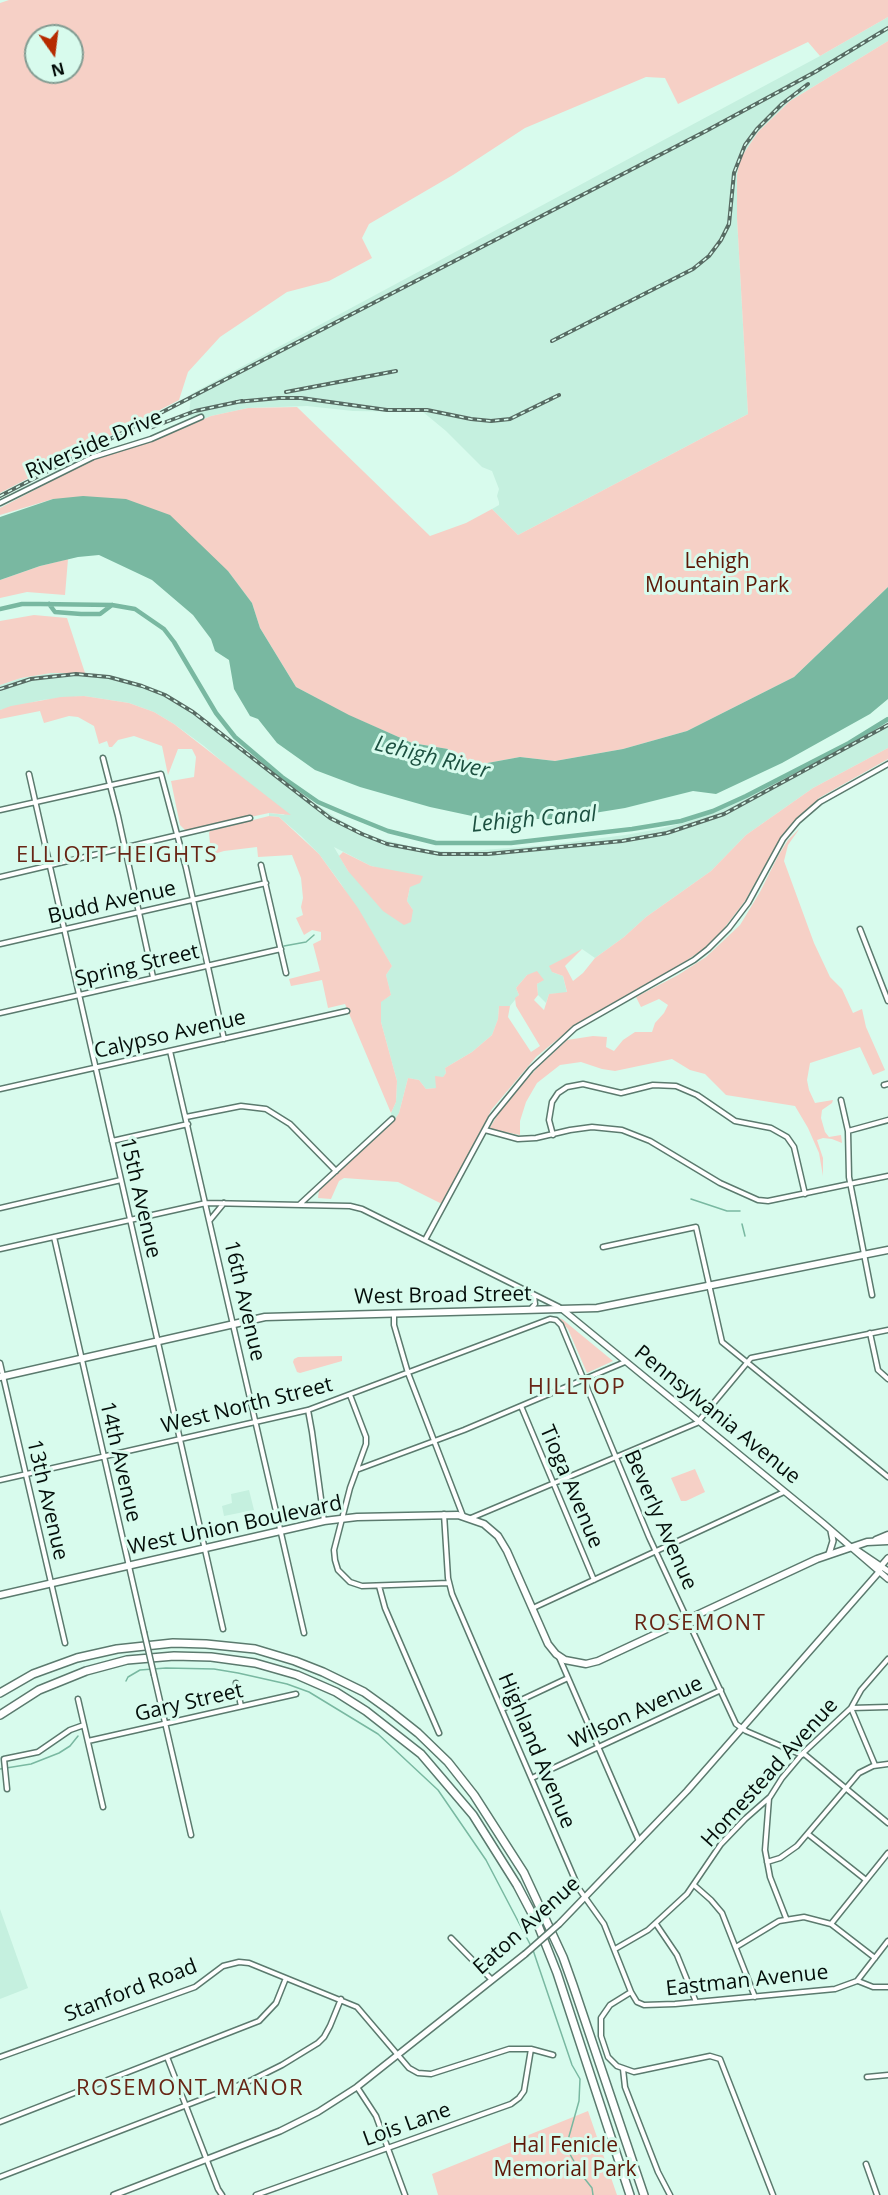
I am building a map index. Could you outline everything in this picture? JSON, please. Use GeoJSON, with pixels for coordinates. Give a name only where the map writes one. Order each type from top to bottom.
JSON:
{"type":"FeatureCollection","features":[{"type":"Feature","properties":{"kind":"highway"},"geometry":{"type":"LineString","coordinates":[[0,1693],[33,1674],[77,1658],[117,1649],[173,1643],[206,1644],[255,1649],[304,1665],[364,1692],[397,1716],[448,1762],[474,1795],[524,1873],[573,1985],[644,2195]]}},
{"type":"Feature","properties":{"kind":"highway"},"geometry":{"type":"LineString","coordinates":[[0,1715],[39,1690],[86,1671],[127,1660],[174,1656],[211,1657],[265,1666],[297,1675],[326,1688],[366,1711],[421,1754],[429,1763],[473,1815],[517,1885],[538,1925],[557,1973],[630,2195]]}},
{"type":"Feature","properties":{"kind":"main road","name":"West Broad Street"},"geometry":{"type":"LineString","coordinates":[[1,1377],[274,1316],[597,1308],[888,1250]]}},
{"type":"Feature","properties":{"kind":"main road","name":"West Union Boulevard"},"geometry":{"type":"LineString","coordinates":[[0,1595],[324,1521],[344,1518],[444,1514],[463,1516],[490,1528],[502,1541],[548,1644],[559,1656]]}},
{"type":"Feature","properties":{"kind":"main road"},"geometry":{"type":"LineString","coordinates":[[559,1656],[575,1663],[593,1663],[828,1554],[888,1535]]}},
{"type":"Feature","properties":{"kind":"main road"},"geometry":{"type":"LineString","coordinates":[[876,1540],[888,1541]]}},
{"type":"Feature","properties":{"kind":"street","name":"Riverside Drive"},"geometry":{"type":"LineString","coordinates":[[0,503],[93,457],[151,439],[201,417]]}},
{"type":"Feature","properties":{"kind":"street"},"geometry":{"type":"LineString","coordinates":[[103,758],[153,977]]}},
{"type":"Feature","properties":{"kind":"street"},"geometry":{"type":"LineString","coordinates":[[425,1240],[491,1118],[531,1069],[565,1036],[585,1022],[694,960],[720,938],[748,903],[783,839],[798,821],[820,802],[888,764]]}},
{"type":"Feature","properties":{"kind":"street","name":"15th Avenue"},"geometry":{"type":"LineString","coordinates":[[29,774],[223,1629]]}},
{"type":"Feature","properties":{"kind":"street"},"geometry":{"type":"LineString","coordinates":[[0,810],[161,774],[224,1039]]}},
{"type":"Feature","properties":{"kind":"street"},"geometry":{"type":"LineString","coordinates":[[0,877],[250,818]]}},
{"type":"Feature","properties":{"kind":"street"},"geometry":{"type":"LineString","coordinates":[[261,865],[286,973]]}},
{"type":"Feature","properties":{"kind":"street","name":"Budd Avenue"},"geometry":{"type":"LineString","coordinates":[[0,944],[266,883]]}},
{"type":"Feature","properties":{"kind":"street"},"geometry":{"type":"LineString","coordinates":[[860,929],[888,1001]]}},
{"type":"Feature","properties":{"kind":"street","name":"Spring Street"},"geometry":{"type":"LineString","coordinates":[[0,1013],[281,949]]}},
{"type":"Feature","properties":{"kind":"street","name":"Calypso Avenue"},"geometry":{"type":"LineString","coordinates":[[0,1089],[346,1011]]}},
{"type":"Feature","properties":{"kind":"street","name":"16th Avenue"},"geometry":{"type":"LineString","coordinates":[[170,1051],[304,1633]]}},
{"type":"Feature","properties":{"kind":"street"},"geometry":{"type":"LineString","coordinates":[[553,1135],[549,1120],[552,1102],[558,1093],[567,1087],[583,1084],[621,1093],[653,1085],[676,1086],[697,1095],[735,1121],[771,1128],[787,1137],[794,1147],[805,1194]]}},
{"type":"Feature","properties":{"kind":"street"},"geometry":{"type":"LineString","coordinates":[[842,1100],[848,1131],[850,1184],[872,1295]]}},
{"type":"Feature","properties":{"kind":"street"},"geometry":{"type":"LineString","coordinates":[[186,1117],[241,1106],[266,1109],[290,1124],[336,1171]]}},
{"type":"Feature","properties":{"kind":"street"},"geometry":{"type":"LineString","coordinates":[[300,1205],[392,1119]]}},
{"type":"Feature","properties":{"kind":"street"},"geometry":{"type":"LineString","coordinates":[[848,1131],[888,1120]]}},
{"type":"Feature","properties":{"kind":"street"},"geometry":{"type":"LineString","coordinates":[[111,1141],[188,1124]]}},
{"type":"Feature","properties":{"kind":"street"},"geometry":{"type":"LineString","coordinates":[[485,1130],[518,1139],[536,1138],[592,1127],[612,1128],[632,1133],[650,1141],[720,1183],[758,1200],[768,1202],[888,1176]]}},
{"type":"Feature","properties":{"kind":"street"},"geometry":{"type":"LineString","coordinates":[[0,1208],[121,1180]]}},
{"type":"Feature","properties":{"kind":"street"},"geometry":{"type":"LineString","coordinates":[[0,1249],[206,1203],[354,1207],[563,1310]]}},
{"type":"Feature","properties":{"kind":"street","name":"16th Avenue"},"geometry":{"type":"LineString","coordinates":[[210,1221],[224,1203]]}},
{"type":"Feature","properties":{"kind":"street"},"geometry":{"type":"LineString","coordinates":[[603,1247],[694,1227],[698,1229],[720,1338],[725,1345],[888,1477]]}},
{"type":"Feature","properties":{"kind":"street","name":"14th Avenue"},"geometry":{"type":"LineString","coordinates":[[54,1237],[191,1835]]}},
{"type":"Feature","properties":{"kind":"street"},"geometry":{"type":"LineString","coordinates":[[530,1310],[535,1304],[534,1295]]}},
{"type":"Feature","properties":{"kind":"street","name":"Pennsylvania Avenue"},"geometry":{"type":"LineString","coordinates":[[563,1310],[850,1546],[884,1569],[888,1579]]}},
{"type":"Feature","properties":{"kind":"street"},"geometry":{"type":"LineString","coordinates":[[394,1313],[394,1325],[408,1373],[463,1516]]}},
{"type":"Feature","properties":{"kind":"street","name":"West North Street"},"geometry":{"type":"LineString","coordinates":[[0,1480],[308,1410],[550,1319],[556,1320],[561,1325]]}},
{"type":"Feature","properties":{"kind":"street","name":"Beverly Avenue"},"geometry":{"type":"LineString","coordinates":[[561,1325],[656,1551],[736,1724],[741,1728]]}},
{"type":"Feature","properties":{"kind":"street"},"geometry":{"type":"LineString","coordinates":[[471,1518],[699,1422],[751,1358],[888,1330]]}},
{"type":"Feature","properties":{"kind":"street"},"geometry":{"type":"LineString","coordinates":[[870,1333],[878,1370],[888,1379]]}},
{"type":"Feature","properties":{"kind":"street"},"geometry":{"type":"LineString","coordinates":[[358,1469],[434,1442],[625,1362]]}},
{"type":"Feature","properties":{"kind":"street","name":"13th Avenue"},"geometry":{"type":"LineString","coordinates":[[0,1363],[1,1377],[65,1643]]}},
{"type":"Feature","properties":{"kind":"street"},"geometry":{"type":"LineString","coordinates":[[350,1395],[366,1439],[350,1488],[334,1550],[334,1560],[338,1570],[345,1578],[356,1584],[379,1586],[449,1583]]}},
{"type":"Feature","properties":{"kind":"street","name":"Tioga Avenue"},"geometry":{"type":"LineString","coordinates":[[521,1406],[594,1580]]}},
{"type":"Feature","properties":{"kind":"street"},"geometry":{"type":"LineString","coordinates":[[308,1410],[324,1521]]}},
{"type":"Feature","properties":{"kind":"street"},"geometry":{"type":"LineString","coordinates":[[532,1609],[784,1492]]}},
{"type":"Feature","properties":{"kind":"street","name":"Highland Avenue"},"geometry":{"type":"LineString","coordinates":[[444,1514],[449,1583],[531,1778],[585,1898],[601,1919],[615,1949],[630,1992]]}},
{"type":"Feature","properties":{"kind":"street"},"geometry":{"type":"LineString","coordinates":[[828,1554],[833,1541],[831,1530]]}},
{"type":"Feature","properties":{"kind":"street","name":"Eaton Avenue"},"geometry":{"type":"LineString","coordinates":[[114,2195],[207,2160],[293,2125],[318,2112],[357,2087],[525,1954],[585,1898],[687,1791],[884,1569],[888,1558]]}},
{"type":"Feature","properties":{"kind":"street"},"geometry":{"type":"LineString","coordinates":[[379,1586],[385,1608],[439,1733]]}},
{"type":"Feature","properties":{"kind":"street"},"geometry":{"type":"LineString","coordinates":[[559,1656],[639,1841]]}},
{"type":"Feature","properties":{"kind":"street","name":"Homestead Avenue"},"geometry":{"type":"LineString","coordinates":[[615,1949],[638,1938],[656,1924],[694,1885],[722,1844],[770,1797],[802,1754],[851,1708],[861,1690],[888,1659]]}},
{"type":"Feature","properties":{"kind":"street"},"geometry":{"type":"LineString","coordinates":[[502,1709],[568,1678]]}},
{"type":"Feature","properties":{"kind":"street"},"geometry":{"type":"LineString","coordinates":[[236,1683],[241,1706]]}},
{"type":"Feature","properties":{"kind":"street","name":"Wilson Avenue"},"geometry":{"type":"LineString","coordinates":[[531,1778],[721,1690]]}},
{"type":"Feature","properties":{"kind":"street","name":"Gary Street"},"geometry":{"type":"LineString","coordinates":[[88,1741],[296,1694]]}},
{"type":"Feature","properties":{"kind":"street"},"geometry":{"type":"LineString","coordinates":[[78,1699],[103,1808]]}},
{"type":"Feature","properties":{"kind":"street"},"geometry":{"type":"LineString","coordinates":[[875,1765],[851,1708],[888,1707]]}},
{"type":"Feature","properties":{"kind":"street"},"geometry":{"type":"LineString","coordinates":[[7,1790],[4,1759],[38,1752],[70,1730],[84,1725]]}},
{"type":"Feature","properties":{"kind":"street"},"geometry":{"type":"LineString","coordinates":[[741,1728],[802,1754],[888,1823]]}},
{"type":"Feature","properties":{"kind":"street"},"geometry":{"type":"LineString","coordinates":[[767,1862],[788,1853],[808,1834],[860,1773],[875,1765],[888,1764]]}},
{"type":"Feature","properties":{"kind":"street"},"geometry":{"type":"LineString","coordinates":[[770,1797],[765,1834],[767,1862],[786,1919]]}},
{"type":"Feature","properties":{"kind":"street"},"geometry":{"type":"LineString","coordinates":[[808,1834],[866,1881]]}},
{"type":"Feature","properties":{"kind":"street"},"geometry":{"type":"LineString","coordinates":[[831,1924],[888,1853]]}},
{"type":"Feature","properties":{"kind":"street"},"geometry":{"type":"LineString","coordinates":[[694,1885],[718,1908],[755,1997]]}},
{"type":"Feature","properties":{"kind":"street"},"geometry":{"type":"LineString","coordinates":[[736,1947],[747,1942],[764,1928],[786,1919],[810,1918],[831,1924],[875,1958]]}},
{"type":"Feature","properties":{"kind":"street"},"geometry":{"type":"LineString","coordinates":[[656,1924],[677,1955],[696,2002]]}},
{"type":"Feature","properties":{"kind":"street"},"geometry":{"type":"LineString","coordinates":[[451,1938],[492,1980]]}},
{"type":"Feature","properties":{"kind":"street","name":"Eastman Avenue"},"geometry":{"type":"LineString","coordinates":[[630,1992],[637,2002],[644,2006],[828,1990],[857,1981],[888,1941]]}},
{"type":"Feature","properties":{"kind":"street","name":"Stanford Road"},"geometry":{"type":"LineString","coordinates":[[0,2057],[195,1987],[223,1966],[234,1962],[249,1963],[341,1999],[363,2012],[414,2072],[428,2074],[502,2050],[531,2049],[553,2055]]}},
{"type":"Feature","properties":{"kind":"street"},"geometry":{"type":"LineString","coordinates":[[0,2122],[259,2020],[276,2003],[286,1978]]}},
{"type":"Feature","properties":{"kind":"street"},"geometry":{"type":"LineString","coordinates":[[857,1981],[873,1987],[888,1987]]}},
{"type":"Feature","properties":{"kind":"street"},"geometry":{"type":"LineString","coordinates":[[630,1992],[610,2005],[603,2013],[600,2024],[601,2036],[608,2057],[623,2069],[640,2071],[710,2056],[720,2059],[773,2195]]}},
{"type":"Feature","properties":{"kind":"street"},"geometry":{"type":"LineString","coordinates":[[0,2178],[252,2080],[282,2065],[318,2043],[330,2026],[341,1999]]}},
{"type":"Feature","properties":{"kind":"street","name":"Lois Lane"},"geometry":{"type":"LineString","coordinates":[[256,2195],[515,2101],[522,2095],[526,2086],[531,2049]]}},
{"type":"Feature","properties":{"kind":"street"},"geometry":{"type":"LineString","coordinates":[[167,2057],[222,2195]]}},
{"type":"Feature","properties":{"kind":"street"},"geometry":{"type":"LineString","coordinates":[[623,2069],[625,2087],[655,2166],[670,2195]]}},
{"type":"Feature","properties":{"kind":"street"},"geometry":{"type":"LineString","coordinates":[[867,2077],[888,2075]]}},
{"type":"Feature","properties":{"kind":"street"},"geometry":{"type":"LineString","coordinates":[[357,2087],[374,2112],[405,2195]]}},
{"type":"Feature","properties":{"kind":"street"},"geometry":{"type":"LineString","coordinates":[[866,2164],[877,2195]]}},
{"type":"Feature","properties":{"kind":"shaded area"},"geometry":{"type":"Polygon","coordinates":[[[888,17],[888,41],[790,101],[758,132],[740,159],[737,175],[737,218],[748,414],[518,535],[492,509],[499,505],[497,496],[499,489],[492,471],[482,467],[423,412],[353,411],[307,406],[248,408],[211,416],[196,422],[189,415],[191,394],[820,56],[888,17]]]}},
{"type":"Feature","properties":{"kind":"shaded area"},"geometry":{"type":"Polygon","coordinates":[[[73,672],[119,677],[162,691],[196,713],[335,817],[360,831],[381,839],[425,850],[457,852],[548,845],[659,829],[687,822],[729,806],[888,721],[888,748],[813,788],[746,835],[711,871],[646,917],[624,937],[595,958],[582,949],[552,972],[563,976],[567,993],[549,994],[546,1003],[538,995],[537,984],[543,980],[527,975],[516,988],[519,995],[510,1006],[499,1006],[498,1019],[492,1035],[472,1052],[445,1068],[446,1073],[436,1088],[426,1089],[419,1080],[408,1078],[399,1113],[393,1122],[391,1113],[396,1102],[397,1081],[381,1022],[381,1001],[391,995],[386,975],[392,966],[341,884],[319,854],[279,817],[269,816],[269,813],[285,815],[204,746],[154,712],[129,703],[84,696],[42,700],[0,710],[0,685],[21,678],[73,672]],[[334,847],[348,871],[413,910],[407,901],[410,887],[394,872],[371,866],[334,847]]]}},
{"type":"Feature","properties":{"kind":"shaded area"},"geometry":{"type":"Polygon","coordinates":[[[249,1490],[254,1510],[224,1516],[222,1506],[232,1503],[231,1494],[249,1490]]]}},
{"type":"Feature","properties":{"kind":"shaded area"},"geometry":{"type":"Polygon","coordinates":[[[0,1909],[28,1988],[0,1999],[0,1909]]]}},
{"type":"Feature","properties":{"kind":"green space"},"geometry":{"type":"Polygon","coordinates":[[[9,0],[888,0],[888,17],[820,56],[808,42],[678,104],[665,78],[646,77],[525,128],[453,175],[369,224],[362,238],[372,258],[329,281],[287,292],[220,337],[188,372],[179,400],[0,493],[0,3],[9,0]]]}},
{"type":"Feature","properties":{"kind":"green space","name":"Lehigh Mountain Park"},"geometry":{"type":"Polygon","coordinates":[[[888,41],[888,587],[794,677],[687,731],[623,749],[555,761],[520,757],[482,764],[453,760],[446,757],[448,749],[412,743],[348,715],[296,687],[260,628],[252,603],[228,571],[53,499],[0,515],[0,508],[92,460],[153,441],[211,416],[248,408],[297,407],[430,536],[466,523],[492,509],[518,535],[748,414],[737,218],[737,175],[740,159],[758,132],[790,101],[888,41]]]}},
{"type":"Feature","properties":{"kind":"green space"},"geometry":{"type":"Polygon","coordinates":[[[68,559],[65,595],[27,592],[0,598],[0,580],[68,559]]]}},
{"type":"Feature","properties":{"kind":"green space"},"geometry":{"type":"Polygon","coordinates":[[[34,615],[67,618],[85,673],[51,673],[21,678],[0,685],[0,621],[34,615]]]}},
{"type":"Feature","properties":{"kind":"green space"},"geometry":{"type":"Polygon","coordinates":[[[84,696],[129,703],[154,712],[174,724],[291,815],[269,813],[186,831],[180,825],[171,781],[194,777],[196,757],[192,749],[178,749],[168,775],[162,746],[134,736],[118,740],[112,747],[109,747],[107,741],[99,744],[94,726],[78,717],[69,716],[44,723],[40,711],[0,719],[0,710],[11,706],[61,697],[84,696]]]}},
{"type":"Feature","properties":{"kind":"green space"},"geometry":{"type":"Polygon","coordinates":[[[888,748],[888,759],[819,798],[782,835],[745,901],[719,935],[704,949],[576,1024],[536,1057],[492,1109],[442,1204],[398,1182],[344,1178],[339,1181],[331,1199],[318,1198],[319,1190],[393,1122],[399,1113],[408,1078],[419,1080],[426,1089],[436,1088],[435,1076],[443,1077],[446,1073],[445,1068],[472,1052],[492,1035],[498,1019],[499,1006],[510,1006],[508,1017],[531,1052],[540,1046],[516,1006],[515,998],[519,995],[516,988],[527,975],[537,971],[544,980],[537,984],[538,995],[534,1000],[544,1010],[549,994],[567,992],[563,976],[552,972],[549,966],[582,949],[565,966],[573,981],[595,958],[624,937],[646,917],[711,871],[746,835],[813,788],[888,748]]]}},
{"type":"Feature","properties":{"kind":"green space"},"geometry":{"type":"Polygon","coordinates":[[[269,816],[279,817],[319,854],[358,908],[392,966],[386,975],[391,995],[381,1002],[381,1022],[397,1081],[396,1102],[391,1113],[345,1004],[328,1008],[322,980],[291,986],[289,979],[320,971],[313,944],[321,940],[321,932],[312,930],[304,935],[296,918],[303,915],[301,907],[303,898],[301,878],[292,855],[258,857],[257,847],[211,855],[210,831],[269,816]]]}},
{"type":"Feature","properties":{"kind":"green space"},"geometry":{"type":"Polygon","coordinates":[[[800,828],[788,845],[784,861],[814,943],[830,977],[842,989],[853,1013],[862,1009],[866,1027],[885,1070],[873,1075],[860,1047],[810,1063],[807,1080],[815,1103],[833,1100],[822,1110],[821,1118],[825,1132],[829,1137],[841,1135],[842,1143],[832,1139],[817,1140],[823,1158],[823,1176],[819,1153],[795,1106],[726,1095],[705,1074],[690,1070],[672,1059],[615,1071],[581,1062],[560,1065],[537,1083],[526,1102],[520,1121],[520,1135],[489,1129],[518,1089],[567,1040],[593,1036],[607,1037],[606,1047],[614,1051],[623,1040],[635,1032],[652,1032],[655,1023],[668,1005],[659,999],[641,1007],[636,997],[706,957],[740,925],[778,856],[788,840],[800,828]]]}},
{"type":"Feature","properties":{"kind":"green space"},"geometry":{"type":"Polygon","coordinates":[[[343,852],[371,866],[423,876],[420,883],[410,887],[407,901],[413,910],[411,922],[404,925],[383,911],[348,871],[339,856],[343,852]]]}},
{"type":"Feature","properties":{"kind":"green space"},"geometry":{"type":"Polygon","coordinates":[[[558,1318],[613,1361],[587,1373],[568,1329],[558,1318]]]}},
{"type":"Feature","properties":{"kind":"green space"},"geometry":{"type":"Polygon","coordinates":[[[342,1356],[342,1361],[300,1373],[297,1372],[293,1362],[298,1357],[342,1356]]]}},
{"type":"Feature","properties":{"kind":"green space"},"geometry":{"type":"Polygon","coordinates":[[[695,1469],[705,1492],[681,1501],[671,1478],[695,1469]]]}},
{"type":"Feature","properties":{"kind":"green space","name":"Hal Fenicle Memorial Park"},"geometry":{"type":"Polygon","coordinates":[[[588,2111],[617,2195],[438,2195],[432,2174],[588,2111]]]}},
{"type":"Feature","properties":{"kind":"water","name":"Lehigh River"},"geometry":{"type":"Polygon","coordinates":[[[83,496],[126,499],[170,515],[228,571],[252,603],[260,628],[296,687],[349,715],[412,743],[448,749],[446,757],[453,760],[482,764],[520,757],[555,761],[623,749],[687,731],[794,677],[888,587],[888,699],[870,714],[782,763],[716,794],[693,791],[625,808],[557,819],[486,819],[430,807],[360,787],[315,770],[277,743],[258,719],[250,716],[234,689],[229,660],[215,651],[211,639],[193,615],[152,580],[99,555],[78,557],[40,566],[0,580],[0,517],[53,499],[83,496]]]}},
{"type":"Feature","properties":{"kind":"waterway","name":"Lehigh Canal"},"geometry":{"type":"LineString","coordinates":[[0,609],[22,604],[112,605],[135,609],[164,629],[216,713],[235,737],[282,777],[318,802],[388,831],[436,843],[511,843],[681,821],[713,811],[746,796],[849,743],[888,719]]}},
{"type":"Feature","properties":{"kind":"waterway"},"geometry":{"type":"LineString","coordinates":[[49,604],[55,612],[81,614],[100,614],[112,605]]}},
{"type":"Feature","properties":{"kind":"waterway"},"geometry":{"type":"LineString","coordinates":[[284,946],[306,942],[314,935]]}},
{"type":"Feature","properties":{"kind":"waterway"},"geometry":{"type":"LineString","coordinates":[[691,1199],[727,1211],[740,1211]]}},
{"type":"Feature","properties":{"kind":"waterway"},"geometry":{"type":"LineString","coordinates":[[742,1224],[745,1236]]}},
{"type":"Feature","properties":{"kind":"waterway"},"geometry":{"type":"LineString","coordinates":[[126,1681],[128,1677],[140,1670],[166,1668],[214,1669],[238,1673],[287,1684],[309,1692],[378,1734],[438,1790],[486,1860],[531,1946]]}},
{"type":"Feature","properties":{"kind":"waterway"},"geometry":{"type":"LineString","coordinates":[[0,1769],[31,1764],[59,1753],[70,1746],[78,1736]]}},
{"type":"Feature","properties":{"kind":"waterway"},"geometry":{"type":"LineString","coordinates":[[533,1950],[572,2065],[580,2079],[579,2101],[566,2147],[592,2188],[593,2195]]}},
{"type":"Feature","properties":{"kind":"railway"},"geometry":{"type":"LineString","coordinates":[[0,496],[706,131],[815,72],[888,28]]}},
{"type":"Feature","properties":{"kind":"railway"},"geometry":{"type":"LineString","coordinates":[[552,341],[693,269],[709,256],[729,224],[734,173],[745,145],[757,129],[782,104],[808,84]]}},
{"type":"Feature","properties":{"kind":"railway"},"geometry":{"type":"LineString","coordinates":[[286,392],[396,371]]}},
{"type":"Feature","properties":{"kind":"railway"},"geometry":{"type":"LineString","coordinates":[[236,402],[301,398],[387,410],[427,410],[491,421],[510,419],[559,395]]}},
{"type":"Feature","properties":{"kind":"railway"},"geometry":{"type":"LineString","coordinates":[[150,428],[195,411],[242,401]]}},
{"type":"Feature","properties":{"kind":"railway"},"geometry":{"type":"LineString","coordinates":[[0,689],[31,679],[76,674],[109,677],[142,686],[165,695],[193,712],[330,818],[387,844],[440,854],[488,854],[622,841],[667,833],[724,814],[888,725]]}},
{"type":"Feature","properties":{"kind":"district","name":"ELLIOTT HEIGHTS"},"geometry":{"type":"Point","coordinates":[117,856]}},
{"type":"Feature","properties":{"kind":"district","name":"HILLTOP"},"geometry":{"type":"Point","coordinates":[577,1388]}},
{"type":"Feature","properties":{"kind":"district","name":"ROSEMONT"},"geometry":{"type":"Point","coordinates":[700,1624]}},
{"type":"Feature","properties":{"kind":"district","name":"ROSEMONT MANOR"},"geometry":{"type":"Point","coordinates":[190,2089]}}]}
